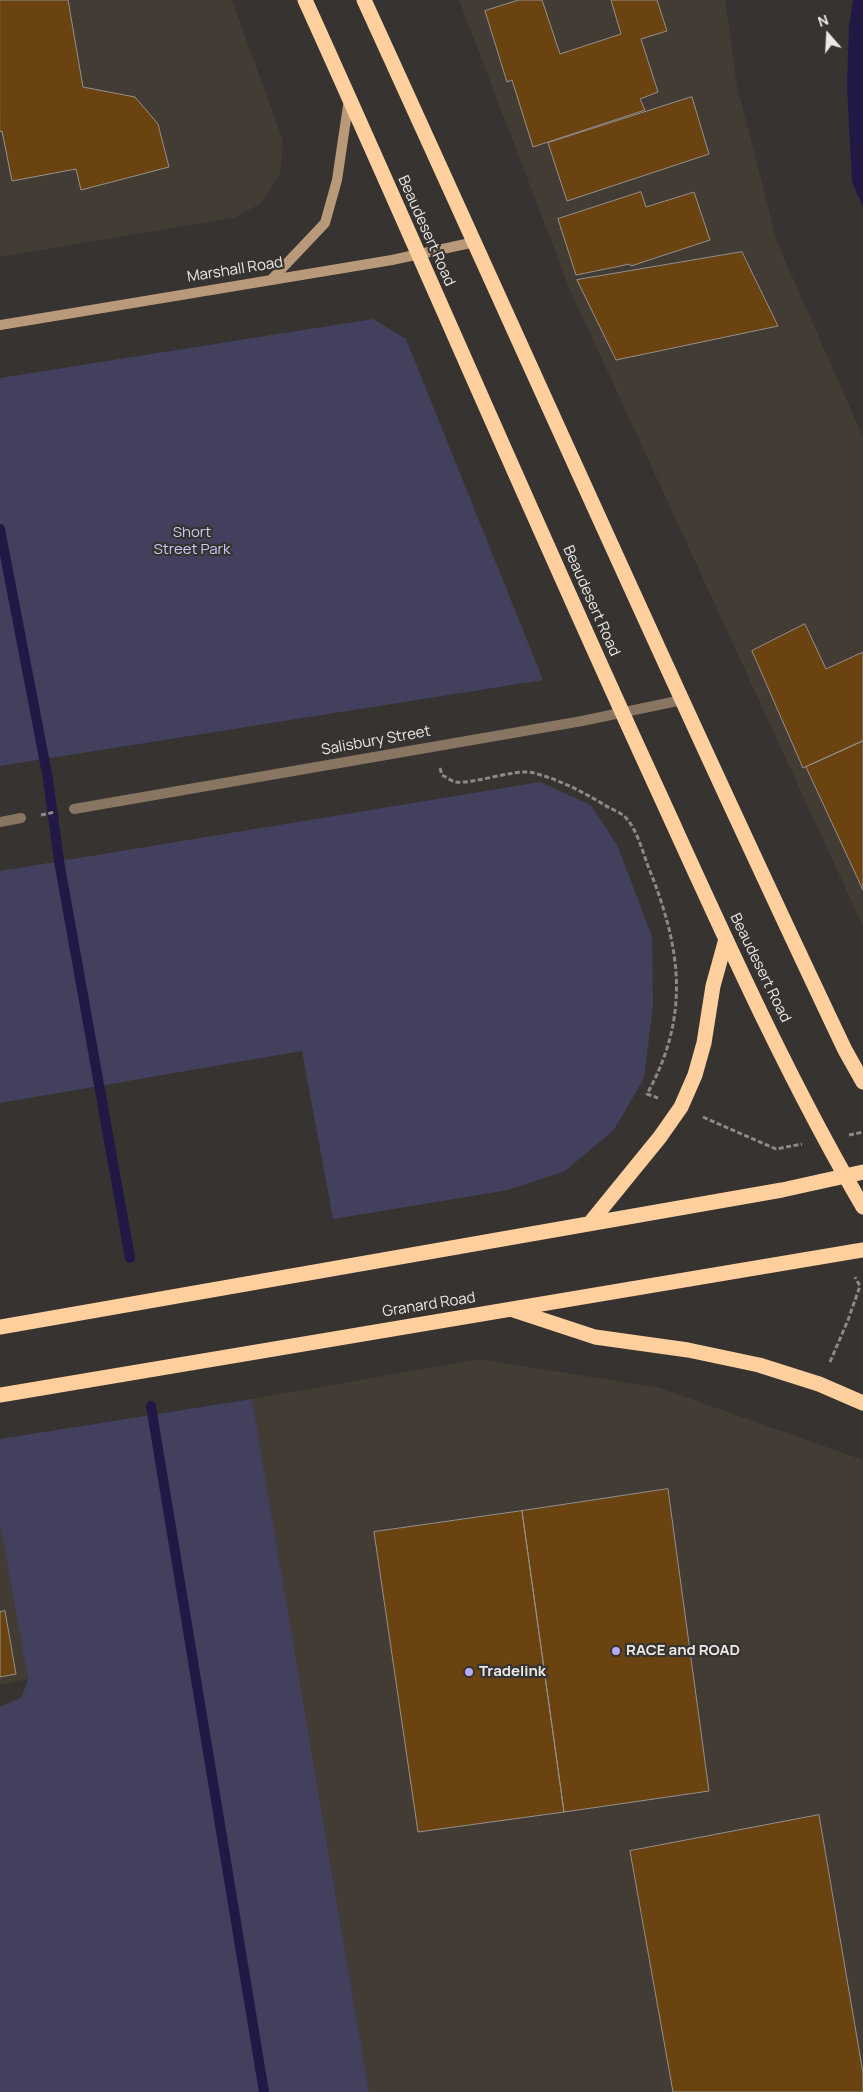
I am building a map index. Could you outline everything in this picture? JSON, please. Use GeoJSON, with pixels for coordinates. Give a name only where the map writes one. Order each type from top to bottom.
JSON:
{"type":"FeatureCollection","features":[{"type":"Feature","properties":{"kind":"highway","name":"Beaudesert Road"},"geometry":{"type":"LineString","coordinates":[[305,0],[417,255],[726,939],[824,1140],[863,1207]]}},
{"type":"Feature","properties":{"kind":"highway"},"geometry":{"type":"LineString","coordinates":[[364,0],[718,781],[844,1050],[863,1082]]}},
{"type":"Feature","properties":{"kind":"highway"},"geometry":{"type":"LineString","coordinates":[[590,1223],[660,1137],[681,1107],[695,1075],[704,1043],[713,986],[726,939]]}},
{"type":"Feature","properties":{"kind":"highway"},"geometry":{"type":"LineString","coordinates":[[844,1050],[863,1056]]}},
{"type":"Feature","properties":{"kind":"highway"},"geometry":{"type":"LineString","coordinates":[[0,1327],[782,1190],[863,1172]]}},
{"type":"Feature","properties":{"kind":"highway","name":"Granard Road"},"geometry":{"type":"LineString","coordinates":[[0,1395],[863,1250]]}},
{"type":"Feature","properties":{"kind":"highway"},"geometry":{"type":"LineString","coordinates":[[511,1309],[595,1337],[688,1350],[758,1365],[819,1384],[863,1403]]}},
{"type":"Feature","properties":{"kind":"street"},"geometry":{"type":"LineString","coordinates":[[271,280],[325,223],[337,180],[349,97]]}},
{"type":"Feature","properties":{"kind":"street","name":"Marshall Road"},"geometry":{"type":"LineString","coordinates":[[0,325],[417,255],[475,242]]}},
{"type":"Feature","properties":{"kind":"street","name":"Salisbury Street"},"geometry":{"type":"LineString","coordinates":[[74,808],[582,721],[682,700]]}},
{"type":"Feature","properties":{"kind":"street"},"geometry":{"type":"LineString","coordinates":[[0,822],[21,818]]}},
{"type":"Feature","properties":{"kind":"path"},"geometry":{"type":"LineString","coordinates":[[434,746],[442,775],[455,782],[532,772],[571,785],[624,816],[634,831],[663,903],[672,942],[677,978],[676,1013],[670,1041],[660,1071],[647,1094],[664,1100]]}},
{"type":"Feature","properties":{"kind":"path"},"geometry":{"type":"LineString","coordinates":[[21,818],[74,808]]}},
{"type":"Feature","properties":{"kind":"path"},"geometry":{"type":"LineString","coordinates":[[702,1116],[776,1149]]}},
{"type":"Feature","properties":{"kind":"path"},"geometry":{"type":"LineString","coordinates":[[827,1370],[860,1286],[855,1277]]}},
{"type":"Feature","properties":{"kind":"shaded area"},"geometry":{"type":"Polygon","coordinates":[[[0,0],[232,0],[283,141],[280,174],[260,204],[233,218],[0,257],[0,0]]]}},
{"type":"Feature","properties":{"kind":"shaded area"},"geometry":{"type":"Polygon","coordinates":[[[459,0],[725,0],[737,86],[777,242],[863,437],[863,926],[570,290],[459,0]]]}},
{"type":"Feature","properties":{"kind":"shaded area"},"geometry":{"type":"Polygon","coordinates":[[[853,0],[863,0],[863,207],[852,182],[847,85],[849,27],[853,0]]]}},
{"type":"Feature","properties":{"kind":"shaded area"},"geometry":{"type":"Polygon","coordinates":[[[479,1359],[660,1388],[863,1460],[863,2092],[369,2092],[252,1399],[479,1359]]]}},
{"type":"Feature","properties":{"kind":"shaded area"},"geometry":{"type":"Polygon","coordinates":[[[0,1524],[28,1679],[0,1685],[0,1524]]]}},
{"type":"Feature","properties":{"kind":"green space","name":"Short Street Park"},"geometry":{"type":"Polygon","coordinates":[[[373,319],[406,339],[543,680],[0,766],[0,378],[373,319]]]}},
{"type":"Feature","properties":{"kind":"green space"},"geometry":{"type":"Polygon","coordinates":[[[540,782],[591,805],[617,845],[652,936],[653,1006],[644,1078],[614,1130],[565,1171],[508,1190],[333,1219],[302,1051],[0,1103],[0,871],[540,782]]]}},
{"type":"Feature","properties":{"kind":"green space"},"geometry":{"type":"Polygon","coordinates":[[[252,1399],[369,2092],[0,2092],[0,1707],[22,1697],[28,1679],[0,1524],[0,1439],[252,1399]]]}},
{"type":"Feature","properties":{"kind":"building"},"geometry":{"type":"Polygon","coordinates":[[[0,0],[68,0],[83,87],[135,97],[158,124],[169,167],[81,190],[76,169],[12,181],[2,131],[0,132],[0,0]]]}},
{"type":"Feature","properties":{"kind":"building"},"geometry":{"type":"Polygon","coordinates":[[[519,0],[542,0],[560,54],[621,34],[611,0],[657,0],[667,31],[641,39],[658,92],[640,99],[645,110],[533,147],[512,80],[507,82],[485,11],[519,0]]]}},
{"type":"Feature","properties":{"kind":"building"},"geometry":{"type":"Polygon","coordinates":[[[692,97],[709,154],[567,201],[548,143],[692,97]]]}},
{"type":"Feature","properties":{"kind":"building"},"geometry":{"type":"Polygon","coordinates":[[[641,192],[646,207],[694,192],[710,240],[631,266],[630,264],[576,275],[558,219],[641,192]]]}},
{"type":"Feature","properties":{"kind":"building"},"geometry":{"type":"Polygon","coordinates":[[[742,252],[778,326],[616,360],[577,280],[742,252]]]}},
{"type":"Feature","properties":{"kind":"building"},"geometry":{"type":"Polygon","coordinates":[[[805,624],[826,669],[863,652],[863,741],[803,768],[752,651],[805,624]]]}},
{"type":"Feature","properties":{"kind":"building"},"geometry":{"type":"Polygon","coordinates":[[[863,741],[863,890],[806,767],[863,741]]]}},
{"type":"Feature","properties":{"kind":"building","name":"RACE and ROAD"},"geometry":{"type":"Polygon","coordinates":[[[668,1489],[709,1791],[564,1812],[522,1511],[668,1489]]]}},
{"type":"Feature","properties":{"kind":"building","name":"Tradelink"},"geometry":{"type":"Polygon","coordinates":[[[522,1511],[564,1812],[418,1832],[374,1532],[522,1511]]]}},
{"type":"Feature","properties":{"kind":"building"},"geometry":{"type":"Polygon","coordinates":[[[5,1611],[16,1674],[0,1677],[0,1612],[5,1611]]]}},
{"type":"Feature","properties":{"kind":"building"},"geometry":{"type":"Polygon","coordinates":[[[819,1815],[863,2073],[863,2092],[673,2092],[630,1851],[819,1815]]]}},
{"type":"Feature","properties":{"kind":"waterway"},"geometry":{"type":"LineString","coordinates":[[0,529],[48,779],[59,861],[130,1258]]}},
{"type":"Feature","properties":{"kind":"waterway"},"geometry":{"type":"LineString","coordinates":[[151,1406],[264,2092]]}},
{"type":"Feature","properties":{"kind":"place","name":"RACE and ROAD"},"geometry":{"type":"Point","coordinates":[616,1651]}},
{"type":"Feature","properties":{"kind":"place","name":"Tradelink"},"geometry":{"type":"Point","coordinates":[469,1672]}}]}
